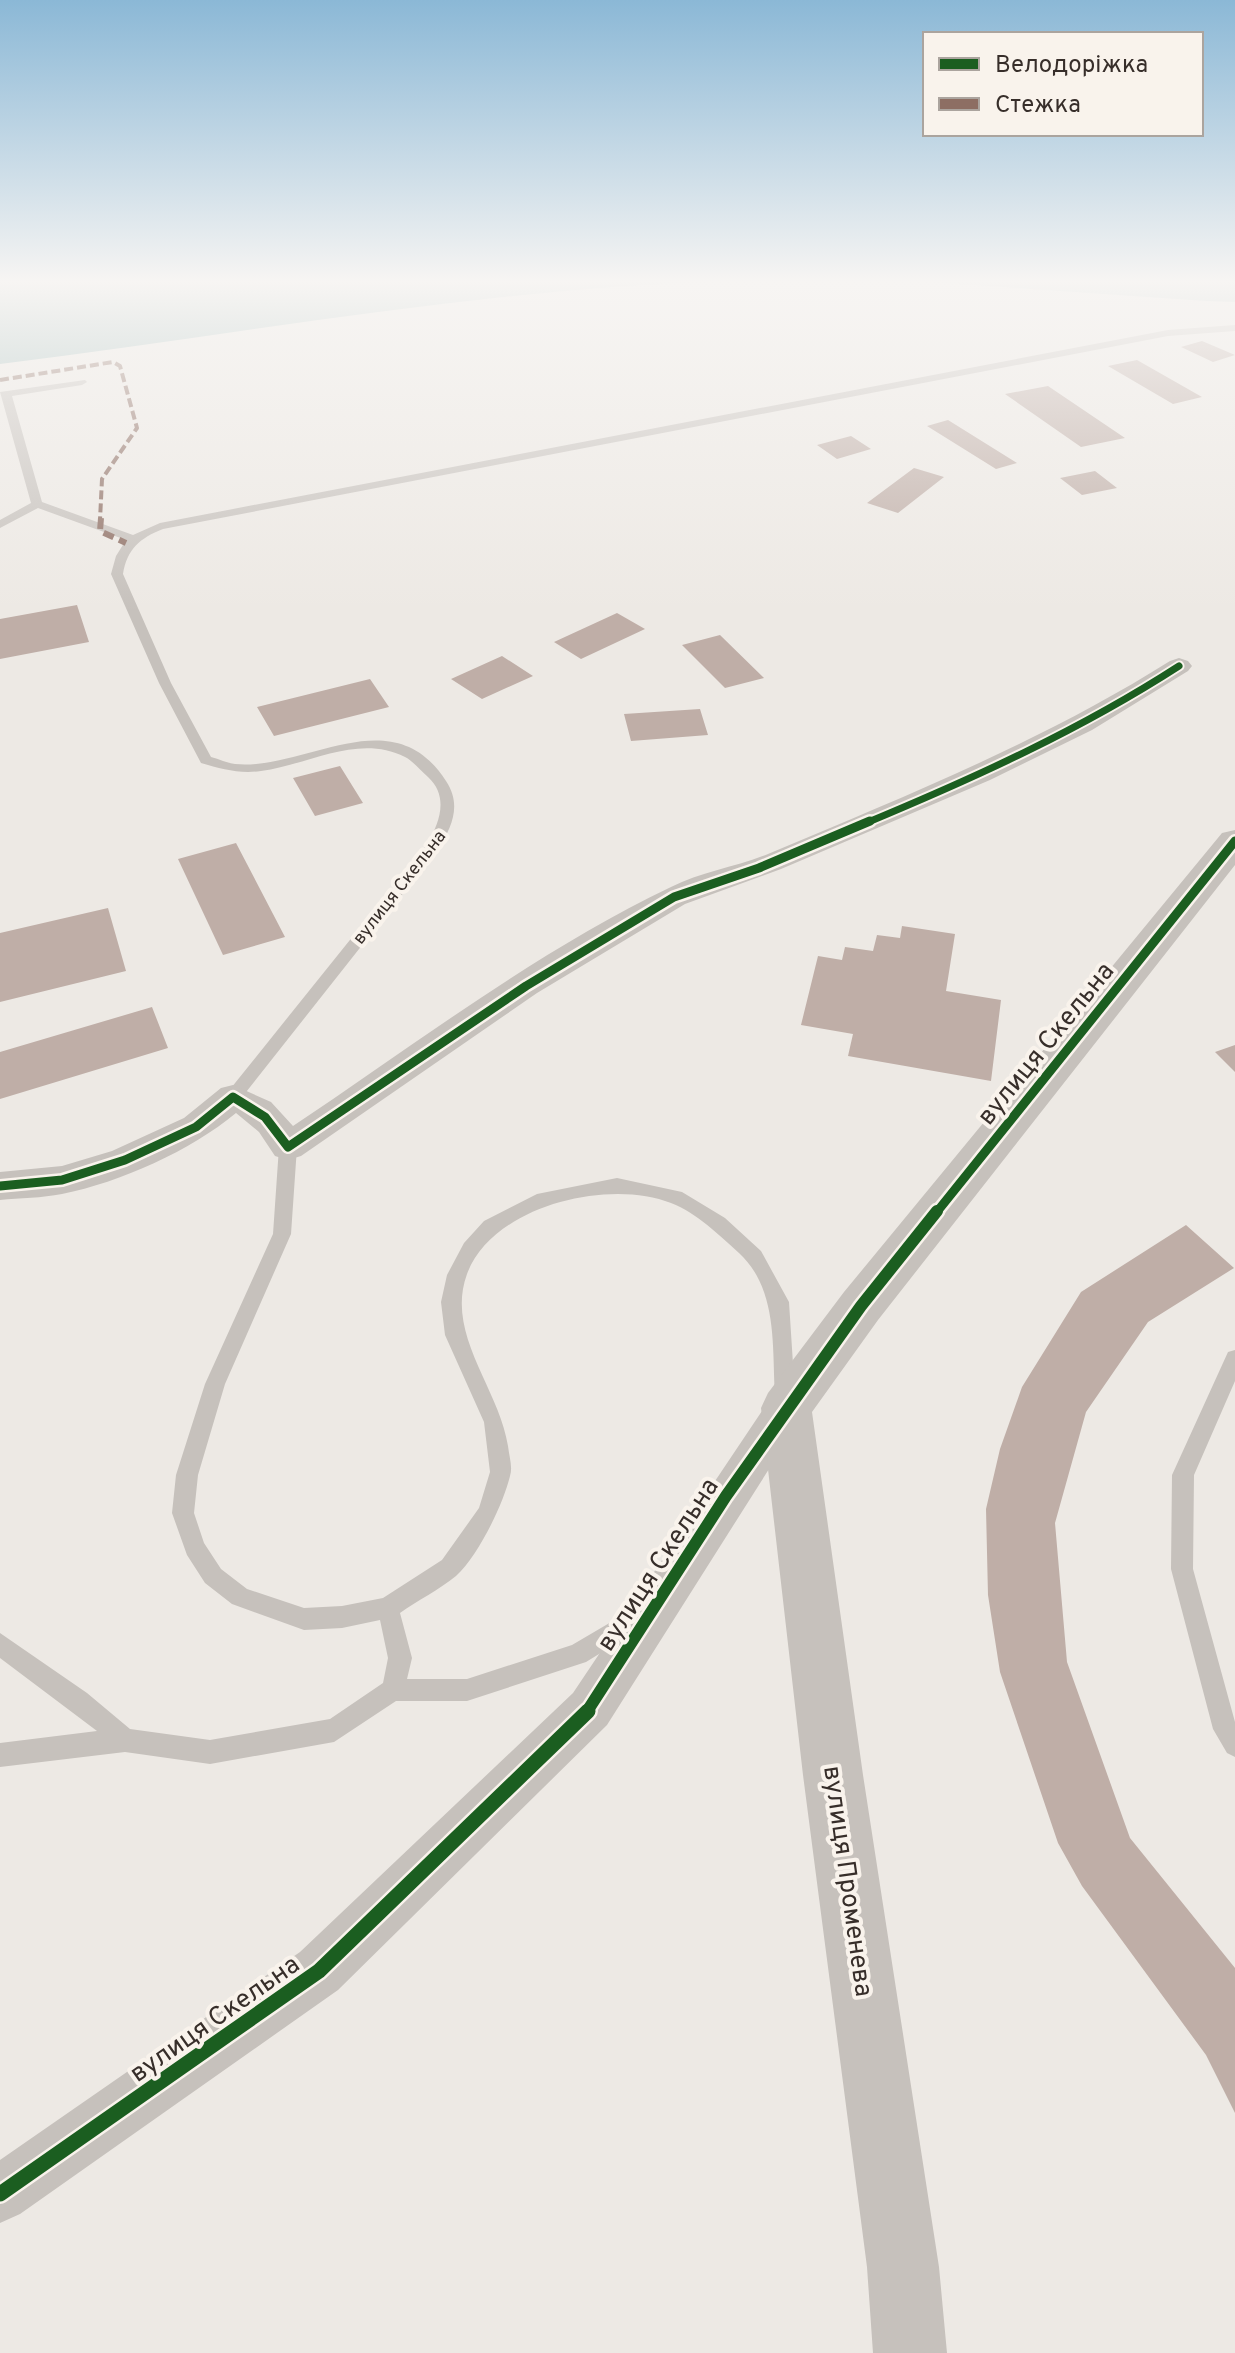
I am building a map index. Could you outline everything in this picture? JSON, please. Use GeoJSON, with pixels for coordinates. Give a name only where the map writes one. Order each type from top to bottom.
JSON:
{"type":"FeatureCollection","features":[{"type":"Feature","properties":{"kind":"street"},"geometry":{"type":"LineString","coordinates":[[233,1097],[260,1109],[278,1128],[288,1147],[517,994],[675,896],[751,872],[960,782],[1142,692],[1179,666]]}},
{"type":"Feature","properties":{"kind":"street","name":"вулиця Скельна"},"geometry":{"type":"LineString","coordinates":[[0,2194],[319,1971],[590,1709],[786,1408],[861,1306],[1235,841]]}},
{"type":"Feature","properties":{"kind":"street","name":"вулиця Скельна"},"geometry":{"type":"LineString","coordinates":[[0,1186],[62,1180],[125,1160],[196,1127],[233,1097]]}},
{"type":"Feature","properties":{"kind":"street","name":"вулиця Променева"},"geometry":{"type":"LineString","coordinates":[[786,1408],[833,1775],[903,2267],[910,2353]]}},
{"type":"Feature","properties":{"kind":"lane"},"geometry":{"type":"LineString","coordinates":[[0,507],[32,507],[133,539],[160,526],[859,392]]}},
{"type":"Feature","properties":{"kind":"lane"},"geometry":{"type":"LineString","coordinates":[[4,394],[32,507]]}},
{"type":"Feature","properties":{"kind":"lane"},"geometry":{"type":"LineString","coordinates":[[0,525],[32,507]]}},
{"type":"Feature","properties":{"kind":"lane","name":"вулиця Скельна"},"geometry":{"type":"LineString","coordinates":[[133,539],[126,543],[117,574],[165,683],[206,760],[218,766],[245,769],[357,744],[389,746],[423,762],[441,783],[449,807],[447,823],[427,855],[233,1097]]}},
{"type":"Feature","properties":{"kind":"lane"},"geometry":{"type":"LineString","coordinates":[[288,1147],[282,1234],[215,1384],[187,1475],[183,1513],[195,1548],[213,1576],[240,1597],[304,1619],[342,1617],[388,1608],[450,1567],[488,1512],[501,1472],[494,1422],[455,1335],[451,1302],[457,1275],[471,1248],[491,1226],[543,1199],[617,1185],[676,1197],[718,1223],[754,1256],[779,1302],[786,1408]]}},
{"type":"Feature","properties":{"kind":"lane"},"geometry":{"type":"LineString","coordinates":[[1235,1358],[1204,1420],[1183,1475],[1182,1553],[1182,1569],[1225,1729],[1235,1745]]}},
{"type":"Feature","properties":{"kind":"lane"},"geometry":{"type":"LineString","coordinates":[[0,1755],[125,1740],[210,1752],[334,1730],[393,1690],[467,1690],[578,1654],[656,1606]]}},
{"type":"Feature","properties":{"kind":"lane"},"geometry":{"type":"LineString","coordinates":[[388,1608],[400,1658],[393,1690]]}},
{"type":"Feature","properties":{"kind":"lane"},"geometry":{"type":"LineString","coordinates":[[0,1644],[79,1701],[125,1740]]}},
{"type":"Feature","properties":{"kind":"building"},"geometry":{"type":"Polygon","coordinates":[[[1057,392],[1125,438],[1081,447],[1005,394],[1057,392]]]}},
{"type":"Feature","properties":{"kind":"building"},"geometry":{"type":"Polygon","coordinates":[[[1152,392],[1193,392],[1202,397],[1173,404],[1152,392]]]}},
{"type":"Feature","properties":{"kind":"building"},"geometry":{"type":"Polygon","coordinates":[[[948,420],[1017,463],[996,469],[927,426],[948,420]]]}},
{"type":"Feature","properties":{"kind":"building"},"geometry":{"type":"Polygon","coordinates":[[[851,436],[871,449],[837,459],[817,445],[851,436]]]}},
{"type":"Feature","properties":{"kind":"building"},"geometry":{"type":"Polygon","coordinates":[[[914,468],[944,477],[898,513],[867,503],[914,468]]]}},
{"type":"Feature","properties":{"kind":"building"},"geometry":{"type":"Polygon","coordinates":[[[1095,471],[1117,488],[1082,495],[1060,478],[1095,471]]]}},
{"type":"Feature","properties":{"kind":"building"},"geometry":{"type":"Polygon","coordinates":[[[77,605],[89,642],[0,659],[0,619],[77,605]]]}},
{"type":"Feature","properties":{"kind":"building"},"geometry":{"type":"Polygon","coordinates":[[[617,613],[645,629],[581,659],[554,642],[617,613]]]}},
{"type":"Feature","properties":{"kind":"building"},"geometry":{"type":"Polygon","coordinates":[[[720,635],[764,678],[725,688],[682,645],[720,635]]]}},
{"type":"Feature","properties":{"kind":"building"},"geometry":{"type":"Polygon","coordinates":[[[502,656],[533,676],[482,699],[451,679],[502,656]]]}},
{"type":"Feature","properties":{"kind":"building"},"geometry":{"type":"Polygon","coordinates":[[[370,679],[389,707],[274,736],[257,707],[370,679]]]}},
{"type":"Feature","properties":{"kind":"building"},"geometry":{"type":"Polygon","coordinates":[[[700,709],[708,735],[631,741],[624,714],[700,709]]]}},
{"type":"Feature","properties":{"kind":"building"},"geometry":{"type":"Polygon","coordinates":[[[340,766],[363,803],[315,816],[293,778],[340,766]]]}},
{"type":"Feature","properties":{"kind":"building"},"geometry":{"type":"Polygon","coordinates":[[[236,843],[285,937],[223,955],[178,859],[236,843]]]}},
{"type":"Feature","properties":{"kind":"building"},"geometry":{"type":"Polygon","coordinates":[[[108,908],[126,971],[0,1002],[0,933],[108,908]]]}},
{"type":"Feature","properties":{"kind":"building"},"geometry":{"type":"Polygon","coordinates":[[[902,926],[955,934],[946,991],[1001,1000],[991,1081],[848,1056],[853,1034],[801,1025],[818,956],[842,960],[845,947],[873,951],[877,935],[900,938],[902,926]]]}},
{"type":"Feature","properties":{"kind":"building"},"geometry":{"type":"Polygon","coordinates":[[[152,1007],[168,1048],[0,1099],[0,1052],[152,1007]]]}},
{"type":"Feature","properties":{"kind":"building"},"geometry":{"type":"Polygon","coordinates":[[[1235,1045],[1235,1072],[1215,1052],[1235,1045]]]}},
{"type":"Feature","properties":{"kind":"building"},"geometry":{"type":"Polygon","coordinates":[[[1186,1225],[1234,1268],[1148,1322],[1086,1412],[1055,1523],[1067,1662],[1130,1838],[1235,1968],[1235,2113],[1206,2055],[1082,1886],[1058,1843],[1000,1672],[988,1595],[986,1509],[1000,1449],[1022,1387],[1081,1292],[1186,1225]]]}},
{"type":"Feature","properties":{"kind":"marked path"},"geometry":{"type":"LineString","coordinates":[[126,543],[100,531],[102,479],[137,428],[127,392]]}},
{"type":"Feature","properties":{"kind":"cycle path"},"geometry":{"type":"LineString","coordinates":[[0,1186],[62,1180],[125,1160],[196,1127],[233,1097],[265,1117],[288,1147],[526,986],[674,897],[697,886],[771,863],[980,774],[1082,724],[1179,666]]}},
{"type":"Feature","properties":{"kind":"cycle path"},"geometry":{"type":"LineString","coordinates":[[0,2194],[319,1971],[590,1709],[726,1496],[861,1306],[1235,841]]}}]}
